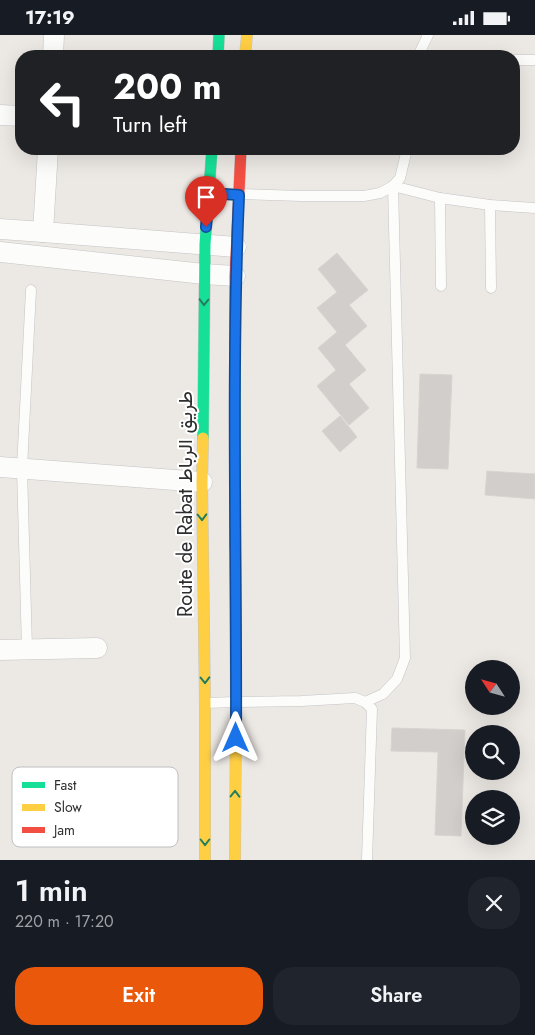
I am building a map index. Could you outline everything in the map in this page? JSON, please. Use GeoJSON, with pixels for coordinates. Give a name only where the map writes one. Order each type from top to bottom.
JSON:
{"type":"FeatureCollection","features":[{"type":"Feature","properties":{"kind":"main road"},"geometry":{"type":"LineString","coordinates":[[218,50],[219,35]]}},
{"type":"Feature","properties":{"kind":"main road"},"geometry":{"type":"LineString","coordinates":[[246,50],[247,35]]}},
{"type":"Feature","properties":{"kind":"main road","name":"Route de Rabat طريق الرباط"},"geometry":{"type":"LineString","coordinates":[[205,860],[202,481],[204,245],[212,155]]}},
{"type":"Feature","properties":{"kind":"main road"},"geometry":{"type":"LineString","coordinates":[[235,860],[235,276],[241,155]]}},
{"type":"Feature","properties":{"kind":"street"},"geometry":{"type":"LineString","coordinates":[[53,50],[54,35]]}},
{"type":"Feature","properties":{"kind":"street"},"geometry":{"type":"LineString","coordinates":[[0,115],[15,116]]}},
{"type":"Feature","properties":{"kind":"street"},"geometry":{"type":"LineString","coordinates":[[42,232],[48,155]]}},
{"type":"Feature","properties":{"kind":"street"},"geometry":{"type":"LineString","coordinates":[[0,229],[236,247]]}},
{"type":"Feature","properties":{"kind":"street"},"geometry":{"type":"LineString","coordinates":[[0,252],[235,276]]}},
{"type":"Feature","properties":{"kind":"street"},"geometry":{"type":"LineString","coordinates":[[0,467],[202,481]]}},
{"type":"Feature","properties":{"kind":"street"},"geometry":{"type":"LineString","coordinates":[[0,650],[97,648]]}},
{"type":"Feature","properties":{"kind":"lane"},"geometry":{"type":"LineString","coordinates":[[421,50],[428,35]]}},
{"type":"Feature","properties":{"kind":"lane"},"geometry":{"type":"LineString","coordinates":[[520,60],[535,60]]}},
{"type":"Feature","properties":{"kind":"lane"},"geometry":{"type":"LineString","coordinates":[[209,193],[309,197],[364,196],[380,193],[393,186],[400,178],[406,155]]}},
{"type":"Feature","properties":{"kind":"lane"},"geometry":{"type":"LineString","coordinates":[[393,186],[440,198],[490,205],[535,208]]}},
{"type":"Feature","properties":{"kind":"lane"},"geometry":{"type":"LineString","coordinates":[[365,702],[383,694],[397,679],[405,658],[393,186]]}},
{"type":"Feature","properties":{"kind":"lane"},"geometry":{"type":"LineString","coordinates":[[440,198],[441,286]]}},
{"type":"Feature","properties":{"kind":"lane"},"geometry":{"type":"LineString","coordinates":[[490,205],[491,289]]}},
{"type":"Feature","properties":{"kind":"lane"},"geometry":{"type":"LineString","coordinates":[[27,649],[22,469],[31,290]]}},
{"type":"Feature","properties":{"kind":"lane"},"geometry":{"type":"LineString","coordinates":[[205,703],[355,698],[365,702],[372,709],[367,860]]}},
{"type":"Feature","properties":{"kind":"building"},"geometry":{"type":"Polygon","coordinates":[[[337,253],[368,290],[349,305],[367,326],[345,345],[366,370],[349,384],[369,408],[349,425],[317,386],[336,370],[318,348],[337,332],[317,308],[337,292],[318,269],[337,253]]]}},
{"type":"Feature","properties":{"kind":"building"},"geometry":{"type":"Polygon","coordinates":[[[420,374],[452,375],[448,469],[417,468],[420,374]]]}},
{"type":"Feature","properties":{"kind":"building"},"geometry":{"type":"Polygon","coordinates":[[[340,416],[357,437],[340,452],[322,431],[340,416]]]}},
{"type":"Feature","properties":{"kind":"building"},"geometry":{"type":"Polygon","coordinates":[[[487,471],[535,474],[535,499],[485,495],[487,471]]]}},
{"type":"Feature","properties":{"kind":"building"},"geometry":{"type":"Polygon","coordinates":[[[392,728],[465,730],[461,836],[435,835],[438,752],[391,751],[392,728]]]}},
{"type":"Feature","properties":{"kind":"traffic: fast"},"geometry":{"type":"LineString","coordinates":[[218,50],[219,35]]}},
{"type":"Feature","properties":{"kind":"traffic: fast"},"geometry":{"type":"LineString","coordinates":[[203,438],[205,244],[212,155]]}},
{"type":"Feature","properties":{"kind":"traffic: fast"},"geometry":{"type":"LineString","coordinates":[[235,342],[235,550]]}},
{"type":"Feature","properties":{"kind":"traffic: slow"},"geometry":{"type":"LineString","coordinates":[[246,50],[247,35]]}},
{"type":"Feature","properties":{"kind":"traffic: slow"},"geometry":{"type":"LineString","coordinates":[[203,438],[205,860]]}},
{"type":"Feature","properties":{"kind":"traffic: slow"},"geometry":{"type":"LineString","coordinates":[[235,550],[235,860]]}},
{"type":"Feature","properties":{"kind":"traffic: jam"},"geometry":{"type":"LineString","coordinates":[[235,342],[235,276],[241,155]]}},
{"type":"Feature","properties":{"kind":"route"},"geometry":{"type":"LineString","coordinates":[[206,227],[209,193],[239,195],[235,276],[236,738]]}}]}
